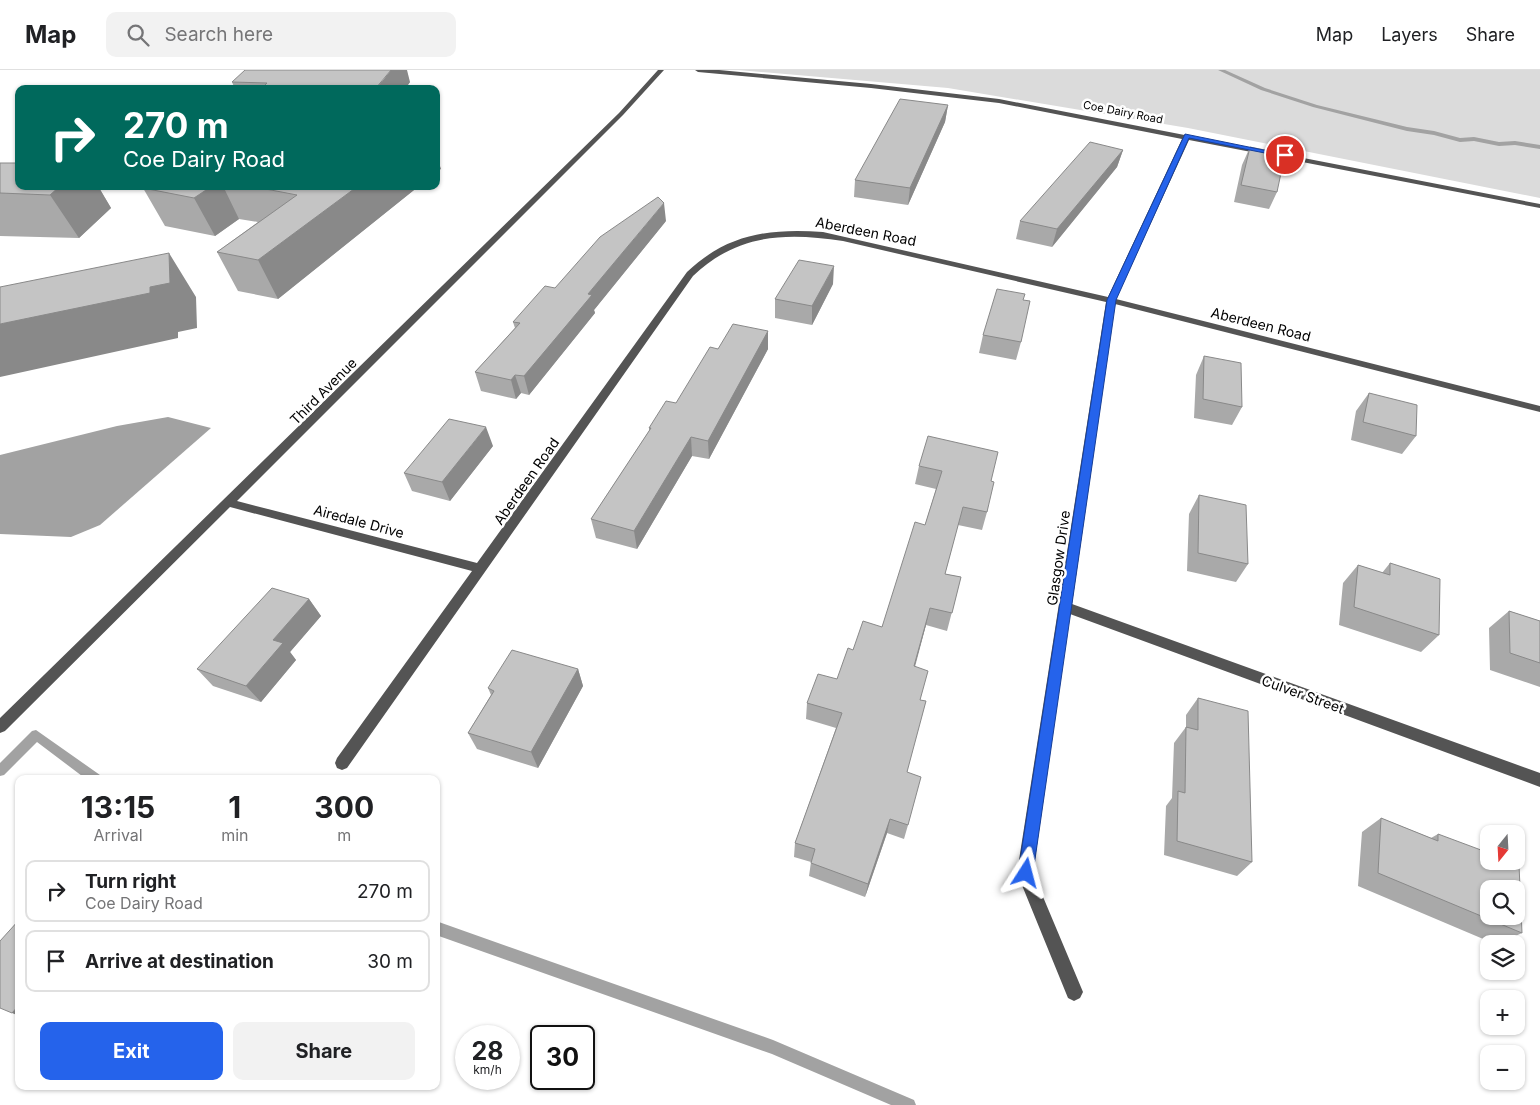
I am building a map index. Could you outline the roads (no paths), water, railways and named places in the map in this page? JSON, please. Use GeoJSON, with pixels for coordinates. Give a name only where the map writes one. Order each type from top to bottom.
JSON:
{"type":"FeatureCollection","features":[{"type":"Feature","properties":{"kind":"street","name":"Third Avenue"},"geometry":{"type":"LineString","coordinates":[[0,727],[621,114],[661,70]]}},
{"type":"Feature","properties":{"kind":"street","name":"Coe Dairy Road"},"geometry":{"type":"LineString","coordinates":[[698,70],[999,100],[1540,206]]}},
{"type":"Feature","properties":{"kind":"street","name":"Glasgow Drive"},"geometry":{"type":"LineString","coordinates":[[1074,992],[1026,873],[1111,300],[1187,136]]}},
{"type":"Feature","properties":{"kind":"street","name":"Aberdeen Road"},"geometry":{"type":"LineString","coordinates":[[342,763],[690,274],[704,260],[724,248],[739,242],[773,234],[826,235],[1111,300],[1540,409]]}},
{"type":"Feature","properties":{"kind":"street","name":"Airedale Drive"},"geometry":{"type":"LineString","coordinates":[[229,503],[482,568]]}},
{"type":"Feature","properties":{"kind":"street","name":"Culver Street"},"geometry":{"type":"LineString","coordinates":[[1066,607],[1540,780]]}},
{"type":"Feature","properties":{"kind":"waterway"},"geometry":{"type":"LineString","coordinates":[[1221,70],[1263,89],[1315,106],[1407,129],[1434,133],[1460,140],[1474,139],[1499,144],[1515,143],[1540,147]]}},
{"type":"Feature","properties":{"kind":"waterway"},"geometry":{"type":"LineString","coordinates":[[0,771],[36,735],[91,775]]}},
{"type":"Feature","properties":{"kind":"waterway"},"geometry":{"type":"LineString","coordinates":[[440,929],[773,1047],[909,1105]]}}]}
